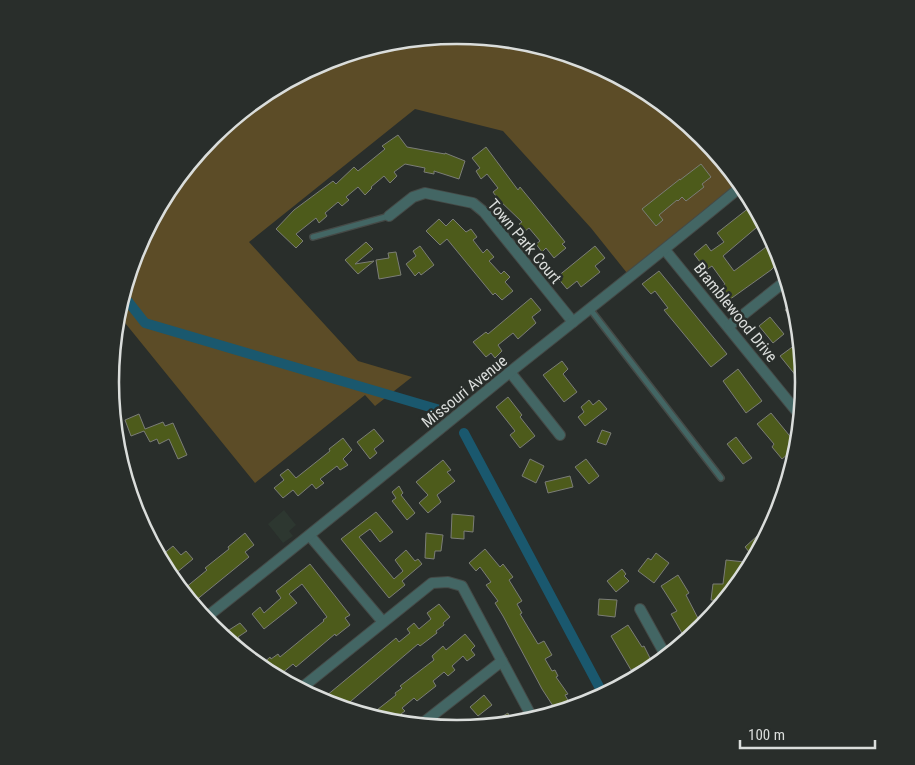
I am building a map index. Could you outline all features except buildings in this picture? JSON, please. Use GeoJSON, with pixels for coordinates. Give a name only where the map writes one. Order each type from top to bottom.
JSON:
{"type":"FeatureCollection","features":[{"type":"Feature","properties":{"kind":"street","name":"Missouri Avenue"},"geometry":{"type":"LineString","coordinates":[[210,614],[310,536],[510,372],[665,250],[736,190]]}},
{"type":"Feature","properties":{"kind":"street","name":"Town Park Court"},"geometry":{"type":"LineString","coordinates":[[389,216],[413,198],[425,193],[473,203],[484,212],[573,322]]}},
{"type":"Feature","properties":{"kind":"street","name":"Bramblewood Drive"},"geometry":{"type":"LineString","coordinates":[[665,250],[795,410]]}},
{"type":"Feature","properties":{"kind":"street"},"geometry":{"type":"LineString","coordinates":[[729,326],[781,284]]}},
{"type":"Feature","properties":{"kind":"street"},"geometry":{"type":"LineString","coordinates":[[510,372],[560,435]]}},
{"type":"Feature","properties":{"kind":"street"},"geometry":{"type":"LineString","coordinates":[[310,536],[383,622]]}},
{"type":"Feature","properties":{"kind":"street"},"geometry":{"type":"LineString","coordinates":[[305,685],[432,583],[448,582],[462,586],[530,714]]}},
{"type":"Feature","properties":{"kind":"street"},"geometry":{"type":"LineString","coordinates":[[640,609],[663,651]]}},
{"type":"Feature","properties":{"kind":"street"},"geometry":{"type":"LineString","coordinates":[[427,720],[502,661]]}},
{"type":"Feature","properties":{"kind":"lane"},"geometry":{"type":"LineString","coordinates":[[313,237],[389,216]]}},
{"type":"Feature","properties":{"kind":"lane"},"geometry":{"type":"LineString","coordinates":[[590,309],[721,478]]}},
{"type":"Feature","properties":{"kind":"shaded area"},"geometry":{"type":"Polygon","coordinates":[[[435,44],[480,44],[524,50],[545,55],[587,70],[627,89],[646,101],[697,143],[734,187],[627,273],[591,228],[503,131],[415,109],[249,242],[358,361],[412,377],[375,406],[365,395],[255,483],[124,322],[130,295],[145,253],[164,213],[176,194],[203,159],[234,128],[288,89],[349,62],[391,50],[435,44]]]}},
{"type":"Feature","properties":{"kind":"shaded area"},"geometry":{"type":"Polygon","coordinates":[[[284,510],[296,525],[289,531],[293,536],[283,543],[268,524],[284,510]]]}},
{"type":"Feature","properties":{"kind":"waterway"},"geometry":{"type":"LineString","coordinates":[[128,302],[145,323],[440,410]]}},
{"type":"Feature","properties":{"kind":"waterway"},"geometry":{"type":"LineString","coordinates":[[464,433],[600,689]]}}]}
